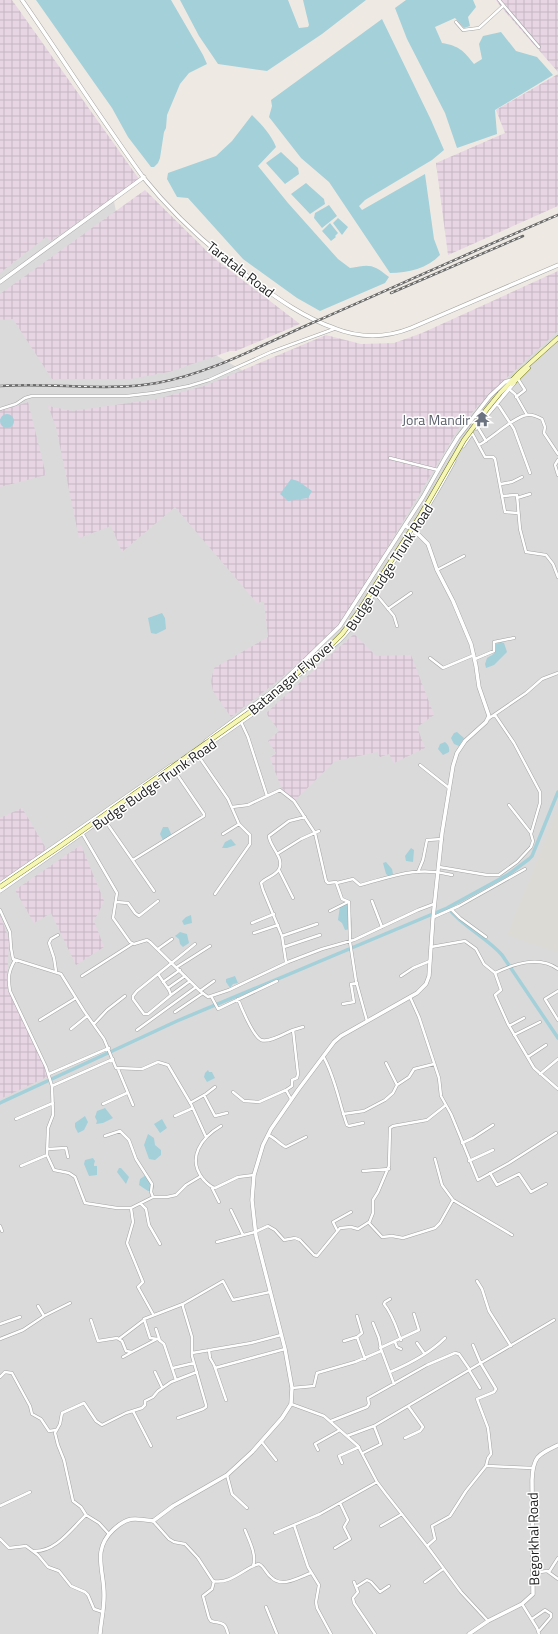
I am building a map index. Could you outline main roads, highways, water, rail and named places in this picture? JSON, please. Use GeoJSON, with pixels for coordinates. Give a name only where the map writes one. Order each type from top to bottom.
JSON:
{"type":"FeatureCollection","features":[{"type":"Feature","properties":{"kind":"main road","name":"Batanagar Flyover"},"geometry":{"type":"LineString","coordinates":[[0,885],[59,847],[257,707],[330,646],[342,634],[357,614],[420,516],[464,440],[487,409],[502,392],[558,340]]}},
{"type":"Feature","properties":{"kind":"water"},"geometry":{"type":"Polygon","coordinates":[[[36,0],[171,0],[207,64],[189,73],[180,84],[167,115],[160,158],[154,167],[151,167],[128,137],[112,108],[36,0]]]}},
{"type":"Feature","properties":{"kind":"water"},"geometry":{"type":"Polygon","coordinates":[[[180,0],[288,0],[299,28],[308,27],[309,25],[303,0],[366,0],[322,34],[267,71],[218,64],[199,36],[180,0]]]}},
{"type":"Feature","properties":{"kind":"water"},"geometry":{"type":"Polygon","coordinates":[[[406,0],[473,0],[476,7],[468,17],[470,26],[464,28],[455,18],[435,27],[442,43],[460,49],[474,64],[482,59],[479,44],[483,36],[501,32],[516,51],[537,57],[553,75],[495,110],[497,134],[457,148],[445,113],[407,39],[395,8],[406,0]]]}},
{"type":"Feature","properties":{"kind":"water"},"geometry":{"type":"Polygon","coordinates":[[[382,19],[444,150],[432,160],[365,200],[359,206],[362,210],[425,174],[434,239],[440,255],[435,260],[417,269],[397,273],[390,273],[329,182],[301,158],[269,117],[272,106],[271,100],[382,19]]]}},
{"type":"Feature","properties":{"kind":"water"},"geometry":{"type":"Polygon","coordinates":[[[252,115],[269,134],[276,147],[258,166],[288,203],[338,259],[350,268],[362,266],[375,267],[389,277],[385,283],[320,311],[297,298],[243,259],[188,198],[177,197],[167,179],[168,173],[216,156],[232,141],[252,115]]]}},
{"type":"Feature","properties":{"kind":"water"},"geometry":{"type":"Polygon","coordinates":[[[281,152],[298,168],[299,174],[285,184],[266,163],[281,152]]]}},
{"type":"Feature","properties":{"kind":"water"},"geometry":{"type":"Polygon","coordinates":[[[306,183],[324,199],[325,204],[310,214],[291,194],[306,183]]]}},
{"type":"Feature","properties":{"kind":"water"},"geometry":{"type":"Polygon","coordinates":[[[329,205],[337,216],[322,228],[314,218],[315,213],[329,205]]]}},
{"type":"Feature","properties":{"kind":"water"},"geometry":{"type":"Polygon","coordinates":[[[338,218],[348,227],[342,235],[333,223],[338,218]]]}},
{"type":"Feature","properties":{"kind":"water"},"geometry":{"type":"Polygon","coordinates":[[[330,223],[338,233],[331,241],[322,231],[330,223]]]}},
{"type":"Feature","properties":{"kind":"water"},"geometry":{"type":"Polygon","coordinates":[[[7,414],[12,416],[14,421],[12,426],[7,428],[2,426],[0,421],[2,416],[7,414]]]}},
{"type":"Feature","properties":{"kind":"water"},"geometry":{"type":"Polygon","coordinates":[[[291,479],[298,481],[312,491],[308,498],[288,501],[280,494],[291,479]]]}},
{"type":"Feature","properties":{"kind":"water"},"geometry":{"type":"Polygon","coordinates":[[[162,613],[165,618],[166,629],[156,634],[151,633],[148,618],[162,613]]]}},
{"type":"Feature","properties":{"kind":"water"},"geometry":{"type":"Polygon","coordinates":[[[501,642],[504,643],[507,652],[494,665],[486,668],[485,664],[487,658],[494,653],[496,644],[501,642]]]}},
{"type":"Feature","properties":{"kind":"water"},"geometry":{"type":"Polygon","coordinates":[[[457,732],[464,738],[459,746],[454,744],[451,738],[454,733],[457,732]]]}},
{"type":"Feature","properties":{"kind":"water"},"geometry":{"type":"Polygon","coordinates":[[[445,742],[448,746],[449,752],[443,755],[438,749],[440,744],[445,742]]]}},
{"type":"Feature","properties":{"kind":"water"},"geometry":{"type":"Polygon","coordinates":[[[163,827],[168,827],[172,836],[168,840],[163,840],[160,834],[163,827]]]}},
{"type":"Feature","properties":{"kind":"water"},"geometry":{"type":"Polygon","coordinates":[[[231,839],[236,845],[222,848],[225,842],[231,839]]]}},
{"type":"Feature","properties":{"kind":"water"},"geometry":{"type":"Polygon","coordinates":[[[411,848],[414,850],[413,862],[406,861],[405,856],[411,848]]]}},
{"type":"Feature","properties":{"kind":"water"},"geometry":{"type":"Polygon","coordinates":[[[386,862],[392,869],[393,874],[389,876],[386,874],[383,863],[386,862]]]}},
{"type":"Feature","properties":{"kind":"water"},"geometry":{"type":"Polygon","coordinates":[[[347,903],[352,926],[351,929],[345,930],[342,923],[338,920],[340,906],[347,903]]]}},
{"type":"Feature","properties":{"kind":"water"},"geometry":{"type":"Polygon","coordinates":[[[191,915],[192,923],[184,925],[182,921],[191,915]]]}},
{"type":"Feature","properties":{"kind":"water"},"geometry":{"type":"Polygon","coordinates":[[[180,932],[187,934],[189,943],[183,947],[180,944],[179,939],[175,936],[180,932]]]}},
{"type":"Feature","properties":{"kind":"water"},"geometry":{"type":"Polygon","coordinates":[[[235,976],[238,983],[233,984],[230,988],[226,982],[226,979],[235,976]]]}},
{"type":"Feature","properties":{"kind":"water"},"geometry":{"type":"Polygon","coordinates":[[[208,1070],[209,1072],[212,1072],[215,1078],[207,1082],[204,1077],[208,1070]]]}},
{"type":"Feature","properties":{"kind":"water"},"geometry":{"type":"Polygon","coordinates":[[[105,1108],[113,1118],[103,1123],[96,1124],[97,1121],[95,1117],[97,1111],[105,1108]]]}},
{"type":"Feature","properties":{"kind":"water"},"geometry":{"type":"Polygon","coordinates":[[[85,1116],[88,1122],[84,1130],[78,1133],[75,1123],[85,1116]]]}},
{"type":"Feature","properties":{"kind":"water"},"geometry":{"type":"Polygon","coordinates":[[[162,1119],[167,1128],[160,1133],[154,1124],[162,1119]]]}},
{"type":"Feature","properties":{"kind":"water"},"geometry":{"type":"Polygon","coordinates":[[[148,1134],[154,1138],[155,1145],[161,1150],[161,1155],[155,1160],[149,1159],[144,1145],[148,1134]]]}},
{"type":"Feature","properties":{"kind":"water"},"geometry":{"type":"Polygon","coordinates":[[[93,1158],[95,1161],[94,1166],[97,1166],[97,1175],[89,1176],[84,1164],[85,1160],[93,1158]]]}},
{"type":"Feature","properties":{"kind":"water"},"geometry":{"type":"Polygon","coordinates":[[[119,1168],[121,1168],[129,1177],[126,1184],[117,1172],[119,1168]]]}},
{"type":"Feature","properties":{"kind":"water"},"geometry":{"type":"Polygon","coordinates":[[[146,1175],[154,1186],[153,1191],[148,1191],[139,1185],[140,1179],[146,1175]]]}},
{"type":"Feature","properties":{"kind":"waterway"},"geometry":{"type":"LineString","coordinates":[[0,1103],[177,1021],[447,908],[509,874],[532,856],[558,792]]}},
{"type":"Feature","properties":{"kind":"waterway"},"geometry":{"type":"LineString","coordinates":[[448,908],[454,915],[502,955],[558,1038]]}},
{"type":"Feature","properties":{"kind":"railway"},"geometry":{"type":"LineString","coordinates":[[0,386],[137,386],[157,383],[197,372],[236,358],[558,215]]}},
{"type":"Feature","properties":{"kind":"railway"},"geometry":{"type":"LineString","coordinates":[[391,293],[523,236]]}},
{"type":"Feature","properties":{"kind":"place","name":"Jora Mandir"},"geometry":{"type":"Point","coordinates":[482,419]}}]}
